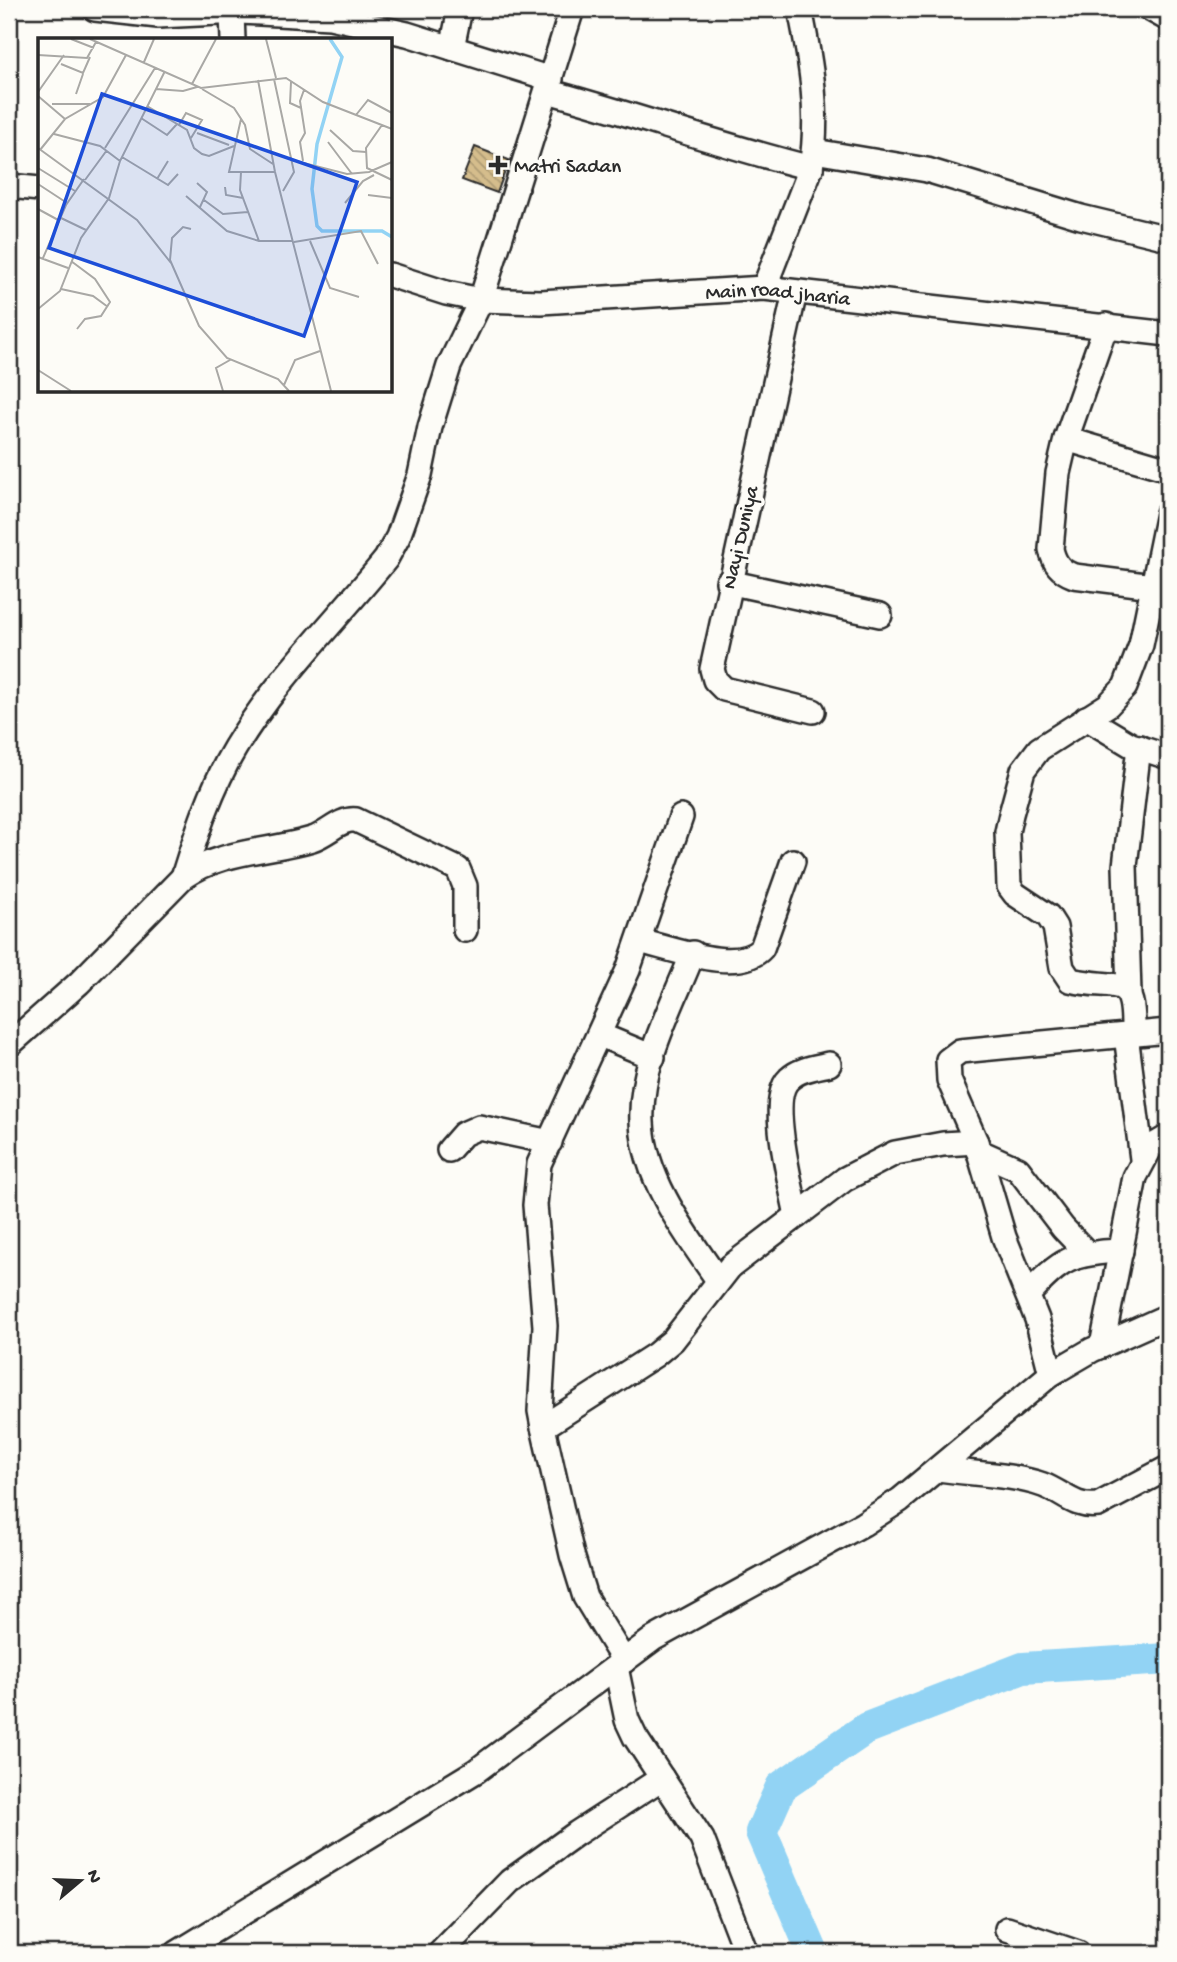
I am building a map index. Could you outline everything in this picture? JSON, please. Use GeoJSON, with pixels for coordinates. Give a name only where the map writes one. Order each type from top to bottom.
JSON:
{"type":"FeatureCollection","features":[{"type":"Feature","properties":{"kind":"street"},"geometry":{"type":"LineString","coordinates":[[95,9],[138,16],[207,11],[353,15],[723,146],[812,160],[927,170],[1081,217],[1168,238]]}},
{"type":"Feature","properties":{"kind":"street"},"geometry":{"type":"LineString","coordinates":[[452,48],[460,9]]}},
{"type":"Feature","properties":{"kind":"street"},"geometry":{"type":"LineString","coordinates":[[183,877],[215,787],[235,748],[260,710],[386,559],[398,537],[420,475],[430,427],[449,366],[481,300],[572,9]]}},
{"type":"Feature","properties":{"kind":"street"},"geometry":{"type":"LineString","coordinates":[[764,288],[812,160],[817,115],[813,76],[800,9]]}},
{"type":"Feature","properties":{"kind":"street"},"geometry":{"type":"LineString","coordinates":[[1150,9],[1168,19]]}},
{"type":"Feature","properties":{"kind":"street"},"geometry":{"type":"LineString","coordinates":[[232,13],[233,38]]}},
{"type":"Feature","properties":{"kind":"street"},"geometry":{"type":"LineString","coordinates":[[9,186],[38,189]]}},
{"type":"Feature","properties":{"kind":"street","name":"Main road jharia"},"geometry":{"type":"LineString","coordinates":[[392,276],[446,293],[481,300],[541,302],[764,288],[1168,334]]}},
{"type":"Feature","properties":{"kind":"street","name":"Nayi Duniya"},"geometry":{"type":"LineString","coordinates":[[794,292],[728,582],[712,669],[715,680],[724,689],[813,711]]}},
{"type":"Feature","properties":{"kind":"street"},"geometry":{"type":"LineString","coordinates":[[1106,325],[1066,439],[1058,473],[1051,548],[1053,559],[1063,572],[1157,597]]}},
{"type":"Feature","properties":{"kind":"street"},"geometry":{"type":"LineString","coordinates":[[1066,439],[1168,469]]}},
{"type":"Feature","properties":{"kind":"street"},"geometry":{"type":"LineString","coordinates":[[1129,993],[1116,985],[1070,980],[1062,968],[1055,927],[1048,916],[1015,894],[1007,877],[1007,832],[1023,770],[1039,749],[1108,705],[1125,687],[1135,668],[1157,597],[1168,513]]}},
{"type":"Feature","properties":{"kind":"street"},"geometry":{"type":"LineString","coordinates":[[728,582],[880,615]]}},
{"type":"Feature","properties":{"kind":"street"},"geometry":{"type":"LineString","coordinates":[[1086,718],[1139,747],[1168,757]]}},
{"type":"Feature","properties":{"kind":"street"},"geometry":{"type":"LineString","coordinates":[[1102,1346],[1142,1159],[1129,1034],[1133,1002],[1129,993],[1125,866],[1139,747]]}},
{"type":"Feature","properties":{"kind":"street"},"geometry":{"type":"LineString","coordinates":[[681,817],[639,941],[600,1035],[539,1164],[536,1194],[544,1295],[540,1411],[585,1597],[620,1664],[627,1720],[702,1839],[714,1863],[746,1953]]}},
{"type":"Feature","properties":{"kind":"street"},"geometry":{"type":"LineString","coordinates":[[9,1045],[79,983],[183,877],[215,859],[314,838],[344,820],[356,820],[458,869],[465,886],[464,930]]}},
{"type":"Feature","properties":{"kind":"street"},"geometry":{"type":"LineString","coordinates":[[639,941],[731,962],[755,956],[762,948],[793,861]]}},
{"type":"Feature","properties":{"kind":"street"},"geometry":{"type":"LineString","coordinates":[[693,953],[653,1057],[641,1119],[643,1140],[671,1207],[718,1280]]}},
{"type":"Feature","properties":{"kind":"street"},"geometry":{"type":"LineString","coordinates":[[1051,1374],[1028,1295],[1004,1237],[977,1147],[946,1069],[952,1054],[960,1051],[1168,1031]]}},
{"type":"Feature","properties":{"kind":"street"},"geometry":{"type":"LineString","coordinates":[[600,1035],[653,1057]]}},
{"type":"Feature","properties":{"kind":"street"},"geometry":{"type":"LineString","coordinates":[[797,1216],[780,1121],[781,1090],[789,1079],[802,1071],[829,1064]]}},
{"type":"Feature","properties":{"kind":"street"},"geometry":{"type":"LineString","coordinates":[[449,1150],[463,1134],[478,1127],[550,1142]]}},
{"type":"Feature","properties":{"kind":"street"},"geometry":{"type":"LineString","coordinates":[[1142,1159],[1151,1147],[1168,1137]]}},
{"type":"Feature","properties":{"kind":"street"},"geometry":{"type":"LineString","coordinates":[[543,1427],[664,1347],[718,1280],[845,1180],[895,1153],[943,1144],[977,1147],[1018,1169],[1063,1228],[1087,1253]]}},
{"type":"Feature","properties":{"kind":"street"},"geometry":{"type":"LineString","coordinates":[[1028,1295],[1054,1267],[1087,1253],[1121,1251]]}},
{"type":"Feature","properties":{"kind":"street"},"geometry":{"type":"LineString","coordinates":[[177,1953],[476,1772],[620,1664],[688,1618],[863,1524],[900,1500],[1051,1374],[1102,1346],[1168,1316]]}},
{"type":"Feature","properties":{"kind":"street"},"geometry":{"type":"LineString","coordinates":[[938,1469],[1042,1485],[1076,1505],[1089,1506],[1098,1505],[1168,1468]]}},
{"type":"Feature","properties":{"kind":"street"},"geometry":{"type":"LineString","coordinates":[[440,1953],[510,1881],[577,1833],[662,1778]]}},
{"type":"Feature","properties":{"kind":"street"},"geometry":{"type":"LineString","coordinates":[[1007,1929],[1078,1953]]}},
{"type":"Feature","properties":{"kind":"building"},"geometry":{"type":"Polygon","coordinates":[[[475,147],[509,160],[497,193],[462,180],[475,147]]]}},
{"type":"Feature","properties":{"kind":"waterway"},"geometry":{"type":"LineString","coordinates":[[813,1953],[761,1832],[781,1787],[867,1728],[1023,1668],[1168,1659]]}},
{"type":"Feature","properties":{"kind":"place","name":"Matri Sadan"},"geometry":{"type":"Point","coordinates":[498,165]}}]}
